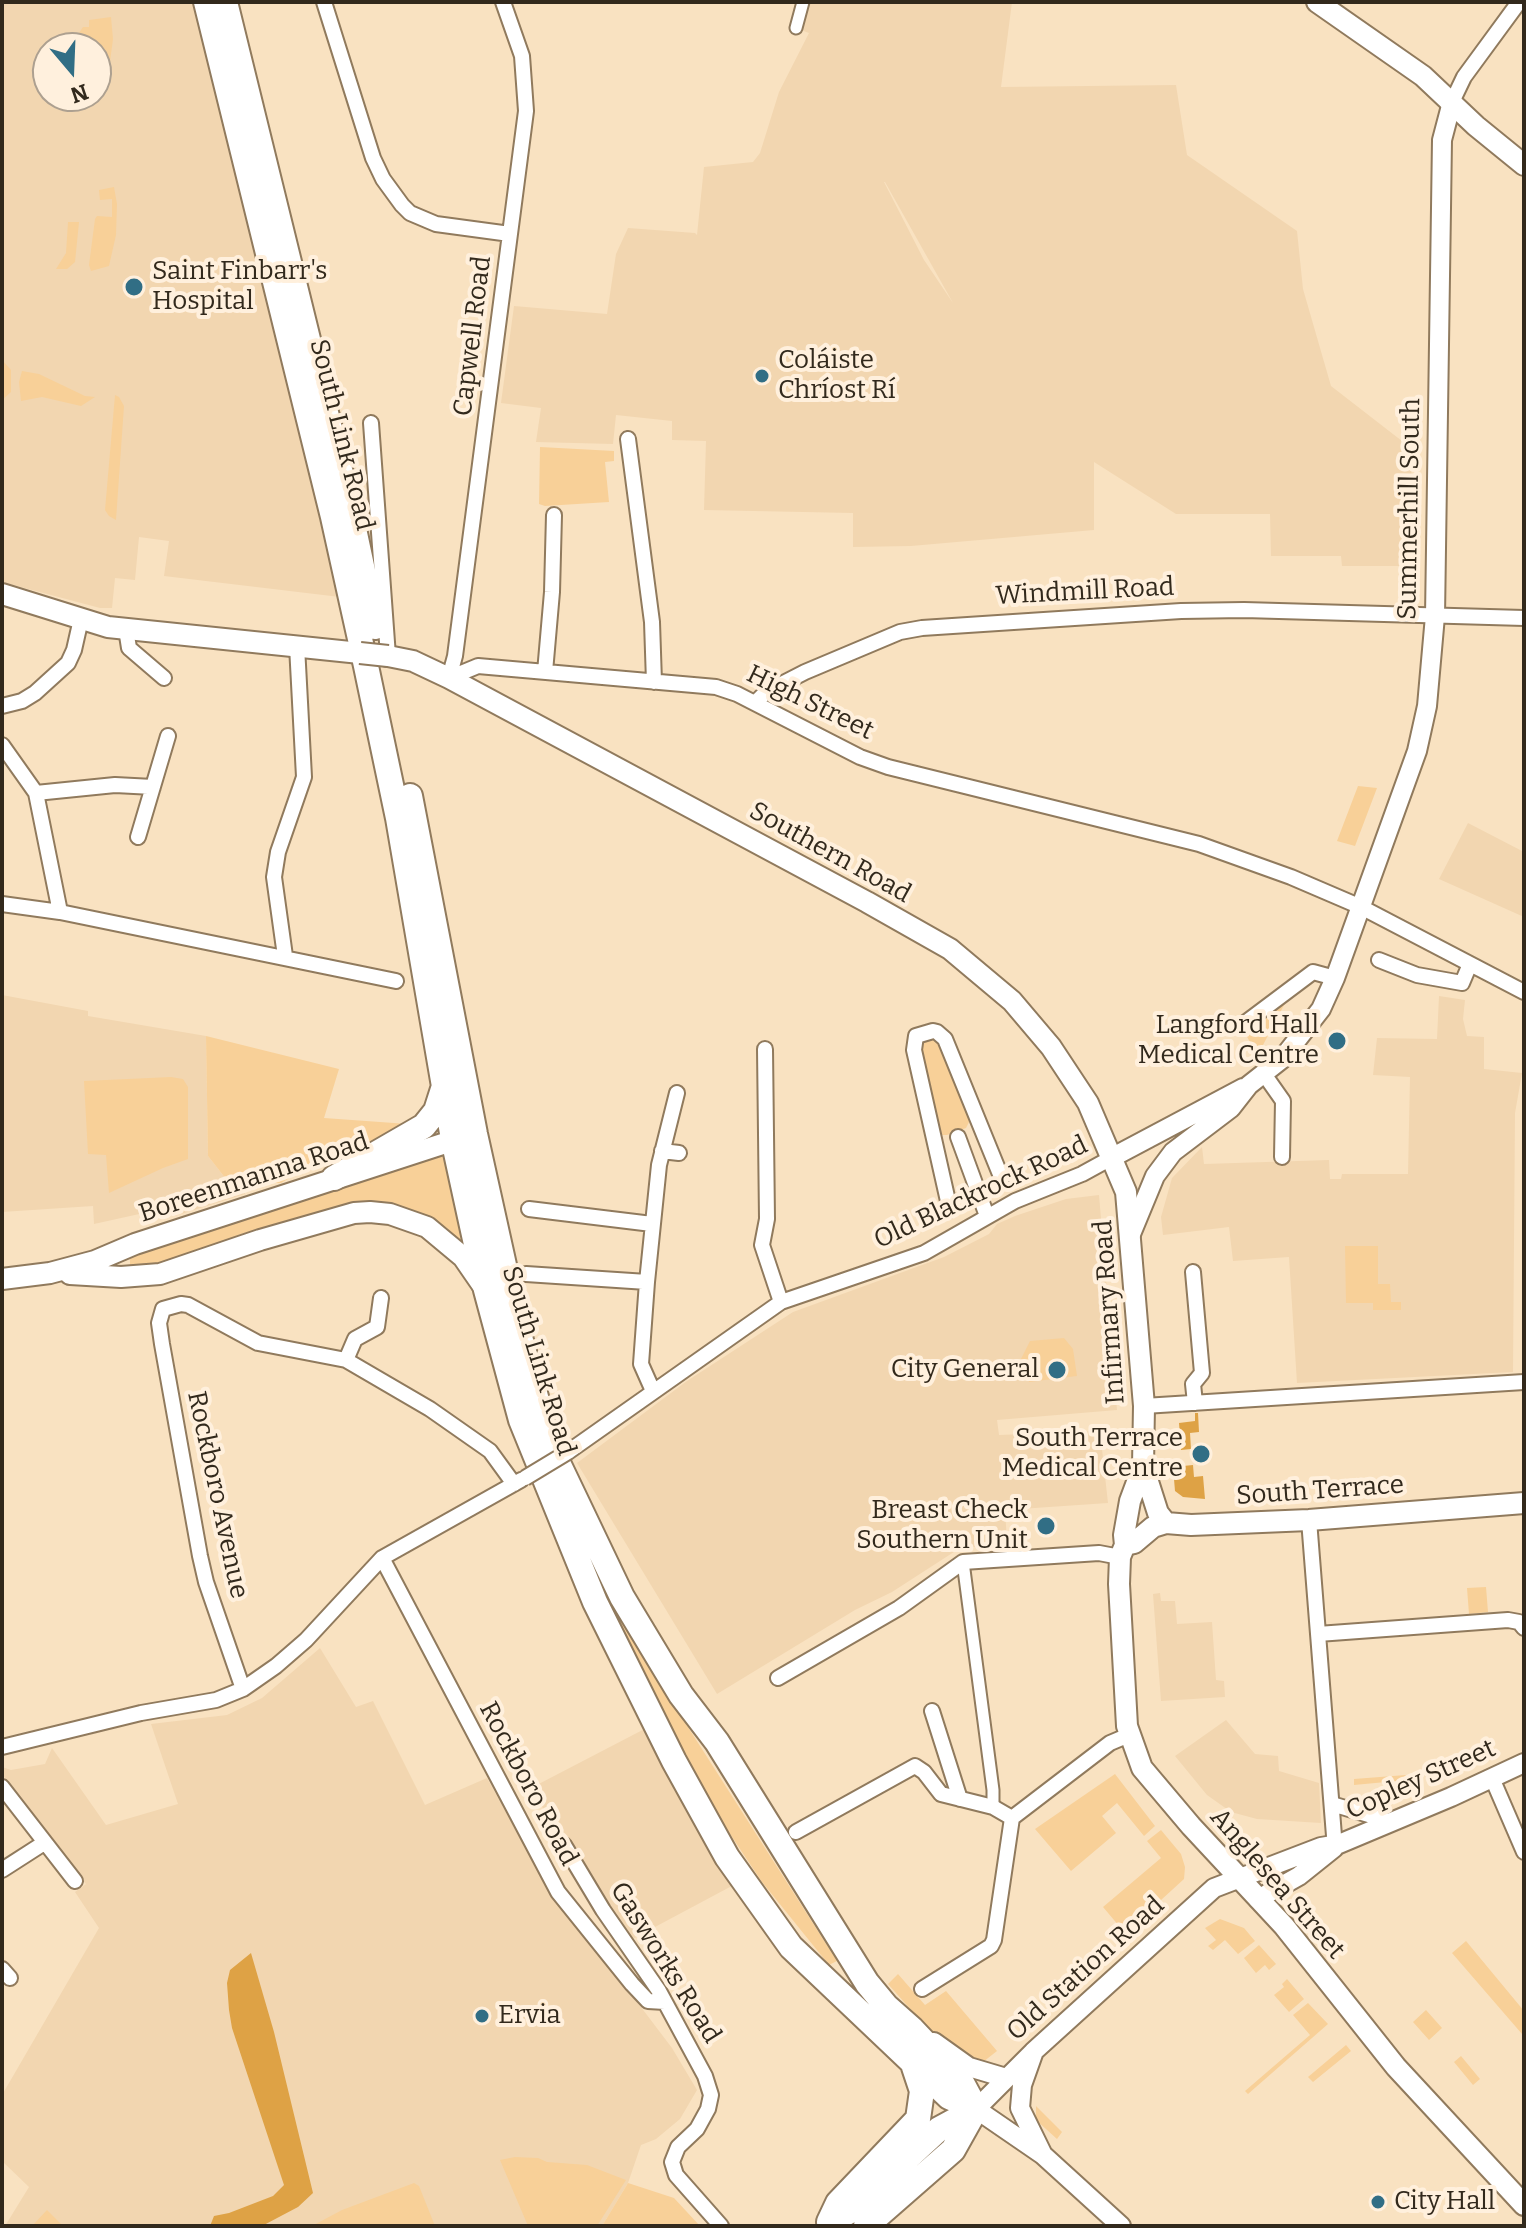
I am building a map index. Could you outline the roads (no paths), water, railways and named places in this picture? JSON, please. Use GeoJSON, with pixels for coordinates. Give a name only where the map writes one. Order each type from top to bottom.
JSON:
{"type":"FeatureCollection","features":[{"type":"Feature","properties":{"kind":"highway","name":"South Link Road"},"geometry":{"type":"LineString","coordinates":[[206,2],[326,487],[364,656],[398,818],[445,1083],[464,1137],[486,1290],[521,1420],[595,1602],[674,1761],[727,1857],[791,1947],[949,2097],[976,2109]]}},
{"type":"Feature","properties":{"kind":"highway"},"geometry":{"type":"LineString","coordinates":[[225,2],[353,525],[434,915],[464,1137],[548,1442],[622,1597],[673,1683],[717,1742],[850,1958],[886,2006],[961,2081],[976,2109]]}},
{"type":"Feature","properties":{"kind":"highway"},"geometry":{"type":"LineString","coordinates":[[334,1178],[424,1126],[436,1111],[445,1083]]}},
{"type":"Feature","properties":{"kind":"highway"},"geometry":{"type":"LineString","coordinates":[[827,2224],[838,2203],[918,2119],[922,2091],[913,2064]]}},
{"type":"Feature","properties":{"kind":"highway"},"geometry":{"type":"LineString","coordinates":[[827,2224],[850,2211],[939,2129],[976,2109]]}},
{"type":"Feature","properties":{"kind":"highway"},"geometry":{"type":"LineString","coordinates":[[866,2226],[953,2150],[976,2109]]}},
{"type":"Feature","properties":{"kind":"main road"},"geometry":{"type":"LineString","coordinates":[[1317,2],[1423,76],[1476,126],[1524,165]]}},
{"type":"Feature","properties":{"kind":"main road"},"geometry":{"type":"LineString","coordinates":[[2,594],[81,619],[126,629],[413,661],[449,678]]}},
{"type":"Feature","properties":{"kind":"main road","name":"Southern Road"},"geometry":{"type":"LineString","coordinates":[[449,678],[950,949],[1012,1001],[1051,1047],[1088,1103],[1113,1157]]}},
{"type":"Feature","properties":{"kind":"main road","name":"Boreenmanna Road"},"geometry":{"type":"LineString","coordinates":[[2,1279],[50,1273],[95,1261],[135,1244],[464,1137]]}},
{"type":"Feature","properties":{"kind":"main road","name":"Infirmary Road"},"geometry":{"type":"LineString","coordinates":[[1113,1157],[1126,1192],[1131,1234],[1144,1406],[1143,1466],[1158,1513],[1166,1523]]}},
{"type":"Feature","properties":{"kind":"main road","name":"Boreenmanna Road"},"geometry":{"type":"LineString","coordinates":[[50,1273],[121,1277],[160,1274],[260,1240],[354,1213],[370,1212],[390,1214],[427,1227],[463,1257],[486,1290]]}},
{"type":"Feature","properties":{"kind":"main road","name":"Infirmary Road"},"geometry":{"type":"LineString","coordinates":[[1123,1551],[1130,1501],[1143,1466]]}},
{"type":"Feature","properties":{"kind":"main road","name":"South Terrace"},"geometry":{"type":"LineString","coordinates":[[1166,1523],[1191,1525],[1309,1520],[1524,1503]]}},
{"type":"Feature","properties":{"kind":"main road"},"geometry":{"type":"LineString","coordinates":[[1123,1551],[1153,1527],[1166,1523]]}},
{"type":"Feature","properties":{"kind":"main road","name":"Anglesea Street"},"geometry":{"type":"LineString","coordinates":[[1123,1551],[1119,1584],[1129,1735],[1142,1768],[1284,1926],[1396,2067],[1524,2205]]}},
{"type":"Feature","properties":{"kind":"street"},"geometry":{"type":"LineString","coordinates":[[324,2],[373,158],[383,179],[402,205],[410,213],[434,224],[510,234]]}},
{"type":"Feature","properties":{"kind":"street","name":"Capwell Road"},"geometry":{"type":"LineString","coordinates":[[449,678],[455,656],[526,96],[522,56],[503,2]]}},
{"type":"Feature","properties":{"kind":"street"},"geometry":{"type":"LineString","coordinates":[[796,28],[803,2]]}},
{"type":"Feature","properties":{"kind":"street"},"geometry":{"type":"LineString","coordinates":[[1452,102],[1464,77],[1519,2]]}},
{"type":"Feature","properties":{"kind":"street","name":"Summerhill South"},"geometry":{"type":"LineString","coordinates":[[1256,1080],[1294,1047],[1321,1009],[1417,751],[1427,706],[1435,616],[1442,140],[1452,102]]}},
{"type":"Feature","properties":{"kind":"street"},"geometry":{"type":"LineString","coordinates":[[364,656],[371,423]]}},
{"type":"Feature","properties":{"kind":"street"},"geometry":{"type":"LineString","coordinates":[[628,439],[652,622],[654,682]]}},
{"type":"Feature","properties":{"kind":"street"},"geometry":{"type":"LineString","coordinates":[[545,672],[552,592],[554,515]]}},
{"type":"Feature","properties":{"kind":"street","name":"Windmill Road"},"geometry":{"type":"LineString","coordinates":[[755,703],[766,692],[805,672],[900,632],[922,628],[1196,610],[1524,618]]}},
{"type":"Feature","properties":{"kind":"street"},"geometry":{"type":"LineString","coordinates":[[2,706],[22,701],[59,673],[74,650],[81,619]]}},
{"type":"Feature","properties":{"kind":"street"},"geometry":{"type":"LineString","coordinates":[[126,629],[129,648],[164,678]]}},
{"type":"Feature","properties":{"kind":"street"},"geometry":{"type":"LineString","coordinates":[[285,956],[274,877],[278,852],[304,777],[297,646]]}},
{"type":"Feature","properties":{"kind":"street","name":"High Street"},"geometry":{"type":"LineString","coordinates":[[449,678],[478,666],[716,687],[755,703],[860,757],[888,767],[1199,844],[1291,877],[1361,907],[1524,992]]}},
{"type":"Feature","properties":{"kind":"street"},"geometry":{"type":"LineString","coordinates":[[138,837],[168,736]]}},
{"type":"Feature","properties":{"kind":"street"},"geometry":{"type":"LineString","coordinates":[[2,745],[36,793],[60,912]]}},
{"type":"Feature","properties":{"kind":"street"},"geometry":{"type":"LineString","coordinates":[[36,793],[115,785],[153,787]]}},
{"type":"Feature","properties":{"kind":"street"},"geometry":{"type":"LineString","coordinates":[[2,904],[60,912],[396,981]]}},
{"type":"Feature","properties":{"kind":"street"},"geometry":{"type":"LineString","coordinates":[[1379,960],[1417,975],[1462,983],[1470,964]]}},
{"type":"Feature","properties":{"kind":"street"},"geometry":{"type":"LineString","coordinates":[[1241,1026],[1313,972],[1335,978]]}},
{"type":"Feature","properties":{"kind":"street"},"geometry":{"type":"LineString","coordinates":[[950,1210],[914,1050],[916,1036],[933,1031],[945,1039],[1002,1179]]}},
{"type":"Feature","properties":{"kind":"street"},"geometry":{"type":"LineString","coordinates":[[765,1049],[767,1219],[762,1245],[781,1302]]}},
{"type":"Feature","properties":{"kind":"street"},"geometry":{"type":"LineString","coordinates":[[1113,1157],[1256,1080]]}},
{"type":"Feature","properties":{"kind":"street"},"geometry":{"type":"LineString","coordinates":[[1256,1080],[1283,1101],[1282,1157]]}},
{"type":"Feature","properties":{"kind":"street"},"geometry":{"type":"LineString","coordinates":[[1131,1234],[1163,1164],[1173,1152],[1231,1108],[1256,1080]]}},
{"type":"Feature","properties":{"kind":"street"},"geometry":{"type":"LineString","coordinates":[[653,1391],[641,1364],[647,1282],[662,1151],[677,1093]]}},
{"type":"Feature","properties":{"kind":"street"},"geometry":{"type":"LineString","coordinates":[[935,1144],[982,1129]]}},
{"type":"Feature","properties":{"kind":"street"},"geometry":{"type":"LineString","coordinates":[[958,1137],[987,1216]]}},
{"type":"Feature","properties":{"kind":"street"},"geometry":{"type":"LineString","coordinates":[[662,1151],[679,1153]]}},
{"type":"Feature","properties":{"kind":"street","name":"Old Blackrock Road"},"geometry":{"type":"LineString","coordinates":[[2,1747],[141,1713],[216,1700],[243,1689],[306,1640],[382,1558],[568,1452],[781,1302],[924,1253],[1015,1201],[1088,1171],[1113,1157]]}},
{"type":"Feature","properties":{"kind":"street"},"geometry":{"type":"LineString","coordinates":[[529,1209],[652,1224]]}},
{"type":"Feature","properties":{"kind":"street"},"geometry":{"type":"LineString","coordinates":[[1193,1272],[1202,1373],[1193,1384],[1195,1403]]}},
{"type":"Feature","properties":{"kind":"street"},"geometry":{"type":"LineString","coordinates":[[526,1274],[647,1282]]}},
{"type":"Feature","properties":{"kind":"street"},"geometry":{"type":"LineString","coordinates":[[381,1298],[377,1327],[355,1339],[346,1360],[430,1409],[490,1451],[519,1481]]}},
{"type":"Feature","properties":{"kind":"street","name":"Rockboro Avenue"},"geometry":{"type":"LineString","coordinates":[[243,1689],[200,1556],[162,1344],[159,1323],[163,1309],[188,1305],[258,1343],[346,1360]]}},
{"type":"Feature","properties":{"kind":"street"},"geometry":{"type":"LineString","coordinates":[[1144,1406],[1524,1382]]}},
{"type":"Feature","properties":{"kind":"street"},"geometry":{"type":"LineString","coordinates":[[1258,1899],[1299,1876],[1339,1844],[1334,1836],[1309,1520]]}},
{"type":"Feature","properties":{"kind":"street"},"geometry":{"type":"LineString","coordinates":[[778,1678],[899,1608],[963,1562],[1123,1551]]}},
{"type":"Feature","properties":{"kind":"street","name":"Rockboro Road"},"geometry":{"type":"LineString","coordinates":[[382,1558],[558,1892],[648,2001],[665,2002]]}},
{"type":"Feature","properties":{"kind":"street"},"geometry":{"type":"LineString","coordinates":[[963,1562],[993,1807]]}},
{"type":"Feature","properties":{"kind":"street"},"geometry":{"type":"LineString","coordinates":[[1318,1634],[1508,1620],[1519,1622],[1524,1628]]}},
{"type":"Feature","properties":{"kind":"street"},"geometry":{"type":"LineString","coordinates":[[932,1711],[960,1799]]}},
{"type":"Feature","properties":{"kind":"street"},"geometry":{"type":"LineString","coordinates":[[922,1989],[991,1946],[1012,1818],[1110,1743],[1129,1735]]}},
{"type":"Feature","properties":{"kind":"street","name":"Copley Street"},"geometry":{"type":"LineString","coordinates":[[1339,1844],[1524,1763]]}},
{"type":"Feature","properties":{"kind":"street"},"geometry":{"type":"LineString","coordinates":[[796,1832],[909,1767],[920,1768],[941,1794],[993,1807],[1012,1818]]}},
{"type":"Feature","properties":{"kind":"street"},"geometry":{"type":"LineString","coordinates":[[1492,1778],[1524,1852]]}},
{"type":"Feature","properties":{"kind":"street"},"geometry":{"type":"LineString","coordinates":[[2,1787],[75,1881]]}},
{"type":"Feature","properties":{"kind":"street"},"geometry":{"type":"LineString","coordinates":[[1332,1804],[1392,1822]]}},
{"type":"Feature","properties":{"kind":"street"},"geometry":{"type":"LineString","coordinates":[[2,1870],[44,1843]]}},
{"type":"Feature","properties":{"kind":"street","name":"Old Station Road"},"geometry":{"type":"LineString","coordinates":[[976,2109],[1033,2052],[1214,1888],[1321,1847],[1339,1844]]}},
{"type":"Feature","properties":{"kind":"street","name":"Gasworks Road"},"geometry":{"type":"LineString","coordinates":[[564,1845],[665,2002],[701,2066],[711,2095],[704,2119],[674,2154],[673,2169],[721,2226]]}},
{"type":"Feature","properties":{"kind":"street"},"geometry":{"type":"LineString","coordinates":[[912,2029],[969,2067],[1006,2078]]}},
{"type":"Feature","properties":{"kind":"street"},"geometry":{"type":"LineString","coordinates":[[1033,2052],[1022,2085],[1020,2108],[1043,2155]]}},
{"type":"Feature","properties":{"kind":"street"},"geometry":{"type":"LineString","coordinates":[[976,2109],[1043,2155],[1121,2226]]}},
{"type":"Feature","properties":{"kind":"place","name":"Saint Finbarr's Hospital"},"geometry":{"type":"Point","coordinates":[134,287]}},
{"type":"Feature","properties":{"kind":"place","name":"Coláiste Chríost Rí"},"geometry":{"type":"Point","coordinates":[762,376]}},
{"type":"Feature","properties":{"kind":"place","name":"Langford Hall Medical Centre"},"geometry":{"type":"Point","coordinates":[1337,1041]}},
{"type":"Feature","properties":{"kind":"place","name":"City General"},"geometry":{"type":"Point","coordinates":[1057,1370]}},
{"type":"Feature","properties":{"kind":"place","name":"South Terrace Medical Centre"},"geometry":{"type":"Point","coordinates":[1201,1454]}},
{"type":"Feature","properties":{"kind":"place","name":"Breast Check Southern Unit"},"geometry":{"type":"Point","coordinates":[1046,1526]}},
{"type":"Feature","properties":{"kind":"place","name":"Ervia"},"geometry":{"type":"Point","coordinates":[482,2016]}},
{"type":"Feature","properties":{"kind":"place","name":"City Hall"},"geometry":{"type":"Point","coordinates":[1378,2202]}}]}
